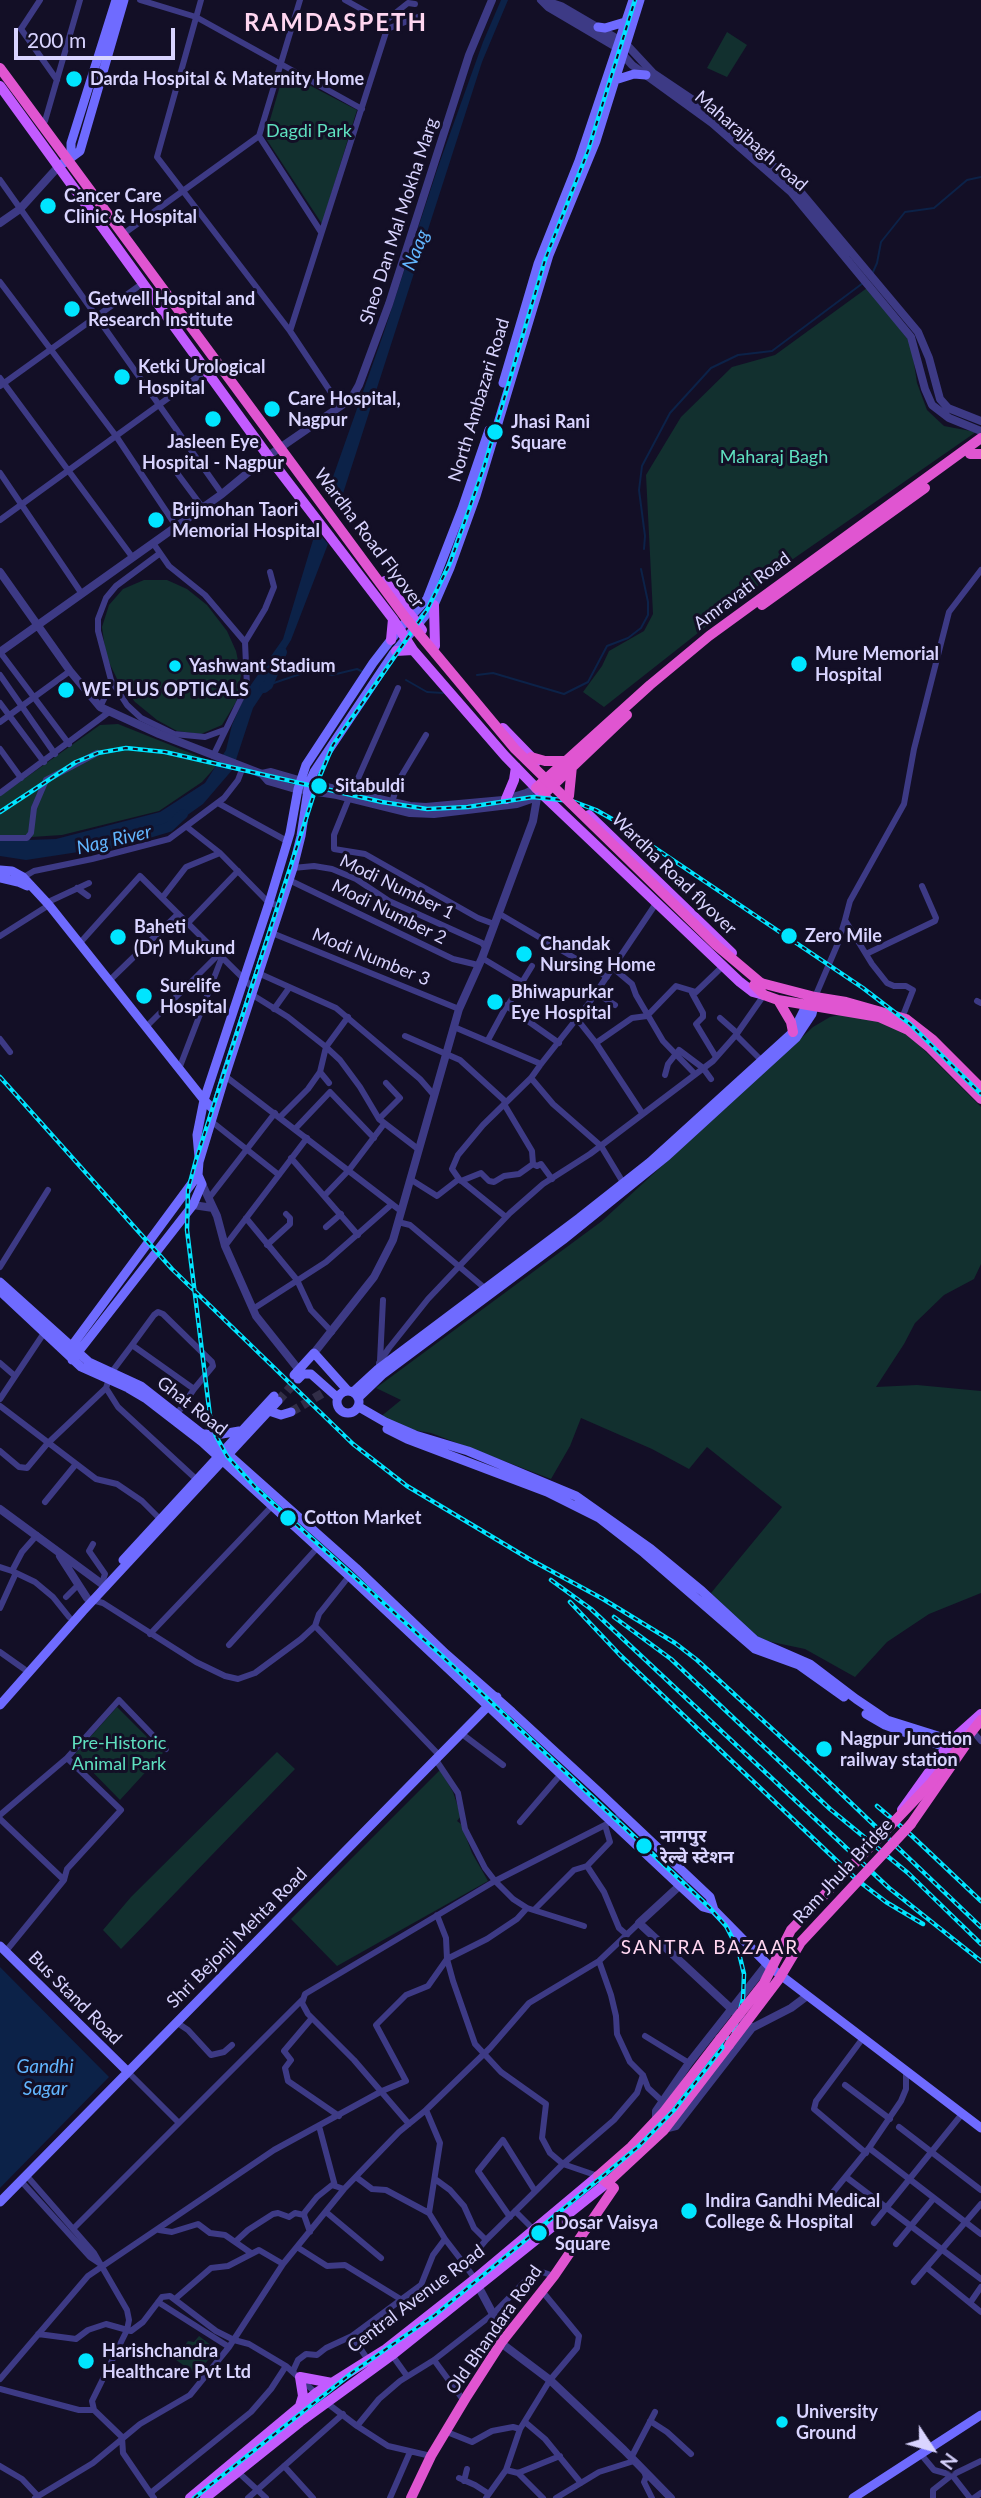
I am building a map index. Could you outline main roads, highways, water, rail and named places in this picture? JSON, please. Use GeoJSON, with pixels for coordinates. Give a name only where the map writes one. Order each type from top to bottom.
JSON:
{"type":"FeatureCollection","features":[{"type":"Feature","properties":{"kind":"highway","name":"Wardha Road Flyover"},"geometry":{"type":"LineString","coordinates":[[0,68],[405,617],[515,749],[716,945],[762,985]]}},
{"type":"Feature","properties":{"kind":"highway","name":"Wardha Road Flyover"},"geometry":{"type":"LineString","coordinates":[[0,76],[387,602],[505,746],[531,775],[591,828],[715,952],[762,985]]}},
{"type":"Feature","properties":{"kind":"highway","name":"Amravati Road"},"geometry":{"type":"LineString","coordinates":[[866,527],[981,438]]}},
{"type":"Feature","properties":{"kind":"highway","name":"Amravati Road"},"geometry":{"type":"LineString","coordinates":[[539,793],[650,685],[709,636],[975,454],[981,446]]}},
{"type":"Feature","properties":{"kind":"highway"},"geometry":{"type":"LineString","coordinates":[[531,757],[569,763],[569,796]]}},
{"type":"Feature","properties":{"kind":"highway"},"geometry":{"type":"LineString","coordinates":[[762,985],[764,995],[778,1000],[846,1002],[902,1018],[933,1040],[981,1088]]}},
{"type":"Feature","properties":{"kind":"highway"},"geometry":{"type":"LineString","coordinates":[[762,985],[812,1003],[879,1017],[908,1030],[981,1099]]}},
{"type":"Feature","properties":{"kind":"highway"},"geometry":{"type":"LineString","coordinates":[[778,1000],[791,1022],[793,1032]]}},
{"type":"Feature","properties":{"kind":"highway","name":"Ram Jhula Bridge"},"geometry":{"type":"LineString","coordinates":[[724,2042],[771,1972],[791,1930],[930,1784],[981,1720]]}},
{"type":"Feature","properties":{"kind":"highway","name":"Ram Jhula Bridge"},"geometry":{"type":"LineString","coordinates":[[724,2042],[779,1979],[801,1942],[911,1824],[960,1754],[979,1734]]}},
{"type":"Feature","properties":{"kind":"highway","name":"Central Avenue Road"},"geometry":{"type":"LineString","coordinates":[[607,2182],[663,2122],[724,2042]]}},
{"type":"Feature","properties":{"kind":"highway","name":"Old Bhandara Road"},"geometry":{"type":"LineString","coordinates":[[411,2498],[431,2456],[464,2401],[502,2343],[554,2276],[607,2182]]}},
{"type":"Feature","properties":{"kind":"main road"},"geometry":{"type":"LineString","coordinates":[[71,157],[71,143],[116,0]]}},
{"type":"Feature","properties":{"kind":"main road"},"geometry":{"type":"LineString","coordinates":[[58,167],[80,151],[124,0]]}},
{"type":"Feature","properties":{"kind":"main road","name":"North Ambazari Road"},"geometry":{"type":"LineString","coordinates":[[396,624],[411,616],[427,598],[471,495],[549,255],[596,141],[615,80],[625,22],[633,0]]}},
{"type":"Feature","properties":{"kind":"main road","name":"North Ambazari Road"},"geometry":{"type":"LineString","coordinates":[[303,786],[396,651],[434,605],[450,568],[513,341],[538,264],[640,0]]}},
{"type":"Feature","properties":{"kind":"main road"},"geometry":{"type":"LineString","coordinates":[[598,27],[605,28],[625,22]]}},
{"type":"Feature","properties":{"kind":"main road","name":"Wardha Road flyover"},"geometry":{"type":"LineString","coordinates":[[0,59],[284,446],[435,646],[552,779],[762,985]]}},
{"type":"Feature","properties":{"kind":"main road"},"geometry":{"type":"LineString","coordinates":[[615,80],[635,74],[646,75]]}},
{"type":"Feature","properties":{"kind":"main road"},"geometry":{"type":"LineString","coordinates":[[0,86],[268,456],[413,650],[539,793],[723,966],[753,992],[764,995]]}},
{"type":"Feature","properties":{"kind":"main road"},"geometry":{"type":"LineString","coordinates":[[434,605],[435,646]]}},
{"type":"Feature","properties":{"kind":"main road"},"geometry":{"type":"LineString","coordinates":[[200,1162],[214,1110],[293,868],[301,836],[306,765],[391,640],[396,624]]}},
{"type":"Feature","properties":{"kind":"main road"},"geometry":{"type":"LineString","coordinates":[[396,651],[413,650]]}},
{"type":"Feature","properties":{"kind":"main road"},"geometry":{"type":"LineString","coordinates":[[506,799],[516,767]]}},
{"type":"Feature","properties":{"kind":"main road"},"geometry":{"type":"LineString","coordinates":[[71,1351],[83,1340],[193,1205],[200,1179],[197,1135],[204,1100],[270,903],[303,786]]}},
{"type":"Feature","properties":{"kind":"main road"},"geometry":{"type":"LineString","coordinates":[[0,870],[12,871],[48,904],[214,1110]]}},
{"type":"Feature","properties":{"kind":"main road"},"geometry":{"type":"LineString","coordinates":[[0,878],[20,879]]}},
{"type":"Feature","properties":{"kind":"main road"},"geometry":{"type":"LineString","coordinates":[[812,1003],[793,1032],[764,1061],[625,1185],[488,1291],[380,1369],[356,1401],[348,1413],[341,1411],[338,1405],[338,1398],[342,1393],[356,1401],[415,1435],[468,1451],[576,1496],[651,1549],[755,1640],[810,1664],[887,1720],[947,1742],[960,1754]]}},
{"type":"Feature","properties":{"kind":"main road"},"geometry":{"type":"LineString","coordinates":[[764,1061],[796,1038],[812,1003]]}},
{"type":"Feature","properties":{"kind":"main road"},"geometry":{"type":"LineString","coordinates":[[71,1351],[83,1340],[200,1179]]}},
{"type":"Feature","properties":{"kind":"main road","name":"Ghat Road"},"geometry":{"type":"LineString","coordinates":[[0,1282],[92,1374],[145,1398],[223,1456],[321,1544],[356,1568],[710,1897],[714,1910]]}},
{"type":"Feature","properties":{"kind":"main road","name":"Ghat Road"},"geometry":{"type":"LineString","coordinates":[[0,1291],[44,1333],[89,1362],[108,1380],[141,1386],[177,1413],[202,1433],[272,1506],[284,1511]]}},
{"type":"Feature","properties":{"kind":"main road"},"geometry":{"type":"LineString","coordinates":[[83,1340],[89,1362]]}},
{"type":"Feature","properties":{"kind":"main road"},"geometry":{"type":"LineString","coordinates":[[338,1398],[311,1374],[299,1374],[314,1353],[356,1401],[407,1439],[547,1492],[599,1518],[644,1553],[755,1649],[799,1665],[878,1722],[947,1742]]}},
{"type":"Feature","properties":{"kind":"main road"},"geometry":{"type":"LineString","coordinates":[[328,1390],[339,1380]]}},
{"type":"Feature","properties":{"kind":"main road"},"geometry":{"type":"LineString","coordinates":[[0,1696],[69,1617],[104,1585],[269,1410],[276,1398],[240,1430],[223,1456],[196,1479],[176,1506],[160,1519],[104,1585]]}},
{"type":"Feature","properties":{"kind":"main road"},"geometry":{"type":"LineString","coordinates":[[269,1410],[281,1415],[291,1412]]}},
{"type":"Feature","properties":{"kind":"main road"},"geometry":{"type":"LineString","coordinates":[[202,1433],[222,1434],[240,1430]]}},
{"type":"Feature","properties":{"kind":"main road","name":"Ghat Road"},"geometry":{"type":"LineString","coordinates":[[321,1544],[349,1576],[561,1774],[608,1823],[703,1906],[714,1910]]}},
{"type":"Feature","properties":{"kind":"main road"},"geometry":{"type":"LineString","coordinates":[[0,1705],[90,1599]]}},
{"type":"Feature","properties":{"kind":"main road"},"geometry":{"type":"LineString","coordinates":[[431,1654],[439,1646]]}},
{"type":"Feature","properties":{"kind":"main road","name":"Shri Bejonji Mehta Road"},"geometry":{"type":"LineString","coordinates":[[0,2202],[496,1697]]}},
{"type":"Feature","properties":{"kind":"main road"},"geometry":{"type":"LineString","coordinates":[[900,1817],[904,1805],[938,1759],[947,1742],[981,1714]]}},
{"type":"Feature","properties":{"kind":"main road"},"geometry":{"type":"LineString","coordinates":[[714,1910],[767,1964],[981,2128]]}},
{"type":"Feature","properties":{"kind":"main road","name":"Bus Stand Road"},"geometry":{"type":"LineString","coordinates":[[3,1948],[128,2072]]}},
{"type":"Feature","properties":{"kind":"main road","name":"Central Avenue Road"},"geometry":{"type":"LineString","coordinates":[[205,2498],[392,2355],[534,2230],[607,2182]]}},
{"type":"Feature","properties":{"kind":"main road","name":"Central Avenue Road"},"geometry":{"type":"LineString","coordinates":[[191,2498],[316,2393],[386,2349],[607,2182]]}},
{"type":"Feature","properties":{"kind":"main road"},"geometry":{"type":"LineString","coordinates":[[300,2407],[303,2396],[296,2374],[332,2383]]}},
{"type":"Feature","properties":{"kind":"main road"},"geometry":{"type":"LineString","coordinates":[[860,2497],[978,2421]]}},
{"type":"Feature","properties":{"kind":"main road"},"geometry":{"type":"LineString","coordinates":[[860,2497],[924,2458],[948,2439]]}},
{"type":"Feature","properties":{"kind":"water"},"geometry":{"type":"Polygon","coordinates":[[[501,0],[508,0],[482,62],[338,509],[327,494],[438,167],[501,0]]]}},
{"type":"Feature","properties":{"kind":"water"},"geometry":{"type":"Polygon","coordinates":[[[316,530],[328,544],[291,640],[253,708],[233,769],[203,804],[179,821],[85,851],[26,860],[0,856],[0,841],[56,839],[160,812],[205,783],[226,750],[232,725],[248,689],[283,639],[316,530]]]}},
{"type":"Feature","properties":{"kind":"water","name":"Gandhi Sagar"},"geometry":{"type":"Polygon","coordinates":[[[0,1967],[109,2077],[0,2188],[0,1967]]]}},
{"type":"Feature","properties":{"kind":"waterway"},"geometry":{"type":"LineString","coordinates":[[873,272],[881,242],[905,212],[934,208],[967,180],[981,177]]}},
{"type":"Feature","properties":{"kind":"waterway"},"geometry":{"type":"LineString","coordinates":[[644,549],[639,490],[642,466],[670,413],[711,368],[738,355],[772,351],[863,283]]}},
{"type":"Feature","properties":{"kind":"waterway"},"geometry":{"type":"LineString","coordinates":[[477,675],[493,673],[564,694],[588,682],[607,646],[628,638],[641,628],[648,615],[641,569]]}},
{"type":"Feature","properties":{"kind":"waterway","name":"Naag"},"geometry":{"type":"LineString","coordinates":[[264,688],[268,685],[282,652]]}},
{"type":"Feature","properties":{"kind":"waterway"},"geometry":{"type":"LineString","coordinates":[[268,685],[312,670],[332,675],[357,669],[363,672]]}},
{"type":"Feature","properties":{"kind":"waterway"},"geometry":{"type":"LineString","coordinates":[[406,680],[427,692],[443,693]]}},
{"type":"Feature","properties":{"kind":"waterway","name":"Nag River"},"geometry":{"type":"LineString","coordinates":[[94,846],[119,842],[169,827],[183,814]]}},
{"type":"Feature","properties":{"kind":"tunnel"},"geometry":{"type":"LineString","coordinates":[[278,1401],[298,1379]]}},
{"type":"Feature","properties":{"kind":"tunnel"},"geometry":{"type":"LineString","coordinates":[[291,1412],[328,1390]]}},
{"type":"Feature","properties":{"kind":"railway"},"geometry":{"type":"LineString","coordinates":[[194,2498],[353,2372],[435,2315],[639,2146],[674,2110],[722,2048],[736,2024],[743,1999],[744,1974],[738,1949],[726,1926],[710,1908],[440,1654],[256,1488],[227,1456],[216,1436],[210,1416],[187,1230],[188,1190],[196,1160],[319,778],[333,745],[427,610],[450,563],[484,467],[545,260],[588,151],[635,0]]}},
{"type":"Feature","properties":{"kind":"railway"},"geometry":{"type":"LineString","coordinates":[[0,812],[76,762],[98,753],[126,748],[165,752],[382,802],[427,809],[468,807],[533,797],[572,801],[612,819],[863,988],[910,1024],[981,1094]]}},
{"type":"Feature","properties":{"kind":"railway"},"geometry":{"type":"LineString","coordinates":[[0,1077],[172,1269],[353,1444],[407,1486],[675,1643],[807,1761],[981,1927]]}},
{"type":"Feature","properties":{"kind":"railway"},"geometry":{"type":"LineString","coordinates":[[551,1580],[591,1609],[889,1888],[981,1961]]}},
{"type":"Feature","properties":{"kind":"railway"},"geometry":{"type":"LineString","coordinates":[[570,1602],[620,1655],[856,1879],[886,1902],[923,1924]]}},
{"type":"Feature","properties":{"kind":"railway"},"geometry":{"type":"LineString","coordinates":[[614,1617],[671,1659],[830,1809],[908,1873],[981,1944]]}},
{"type":"Feature","properties":{"kind":"railway"},"geometry":{"type":"LineString","coordinates":[[877,1806],[981,1901]]}},
{"type":"Feature","properties":{"kind":"place","name":"Darda Hospital & Maternity Home"},"geometry":{"type":"Point","coordinates":[74,79]}},
{"type":"Feature","properties":{"kind":"place","name":"Cancer Care Clinic & Hospital"},"geometry":{"type":"Point","coordinates":[48,206]}},
{"type":"Feature","properties":{"kind":"place","name":"Getwell Hospital and Research Institute"},"geometry":{"type":"Point","coordinates":[72,309]}},
{"type":"Feature","properties":{"kind":"place","name":"Ketki Urological Hospital"},"geometry":{"type":"Point","coordinates":[122,377]}},
{"type":"Feature","properties":{"kind":"place","name":"Care Hospital, Nagpur"},"geometry":{"type":"Point","coordinates":[272,409]}},
{"type":"Feature","properties":{"kind":"place","name":"Jasleen Eye Hospital - Nagpur"},"geometry":{"type":"Point","coordinates":[213,419]}},
{"type":"Feature","properties":{"kind":"place","name":"Jhasi Rani Square"},"geometry":{"type":"Point","coordinates":[495,432]}},
{"type":"Feature","properties":{"kind":"place","name":"Brijmohan Taori Memorial Hospital"},"geometry":{"type":"Point","coordinates":[156,520]}},
{"type":"Feature","properties":{"kind":"place","name":"Mure Memorial Hospital"},"geometry":{"type":"Point","coordinates":[799,664]}},
{"type":"Feature","properties":{"kind":"place","name":"Yashwant Stadium"},"geometry":{"type":"Point","coordinates":[175,666]}},
{"type":"Feature","properties":{"kind":"place","name":"WE PLUS OPTICALS"},"geometry":{"type":"Point","coordinates":[66,690]}},
{"type":"Feature","properties":{"kind":"place","name":"Sitabuldi"},"geometry":{"type":"Point","coordinates":[319,786]}},
{"type":"Feature","properties":{"kind":"place","name":"Zero Mile"},"geometry":{"type":"Point","coordinates":[789,936]}},
{"type":"Feature","properties":{"kind":"place","name":"Baheti (Dr) Mukund"},"geometry":{"type":"Point","coordinates":[118,937]}},
{"type":"Feature","properties":{"kind":"place","name":"Chandak Nursing Home"},"geometry":{"type":"Point","coordinates":[524,954]}},
{"type":"Feature","properties":{"kind":"place","name":"Surelife Hospital"},"geometry":{"type":"Point","coordinates":[144,996]}},
{"type":"Feature","properties":{"kind":"place","name":"Bhiwapurkar Eye Hospital"},"geometry":{"type":"Point","coordinates":[495,1002]}},
{"type":"Feature","properties":{"kind":"place","name":"Cotton Market"},"geometry":{"type":"Point","coordinates":[288,1518]}},
{"type":"Feature","properties":{"kind":"place","name":"Nagpur Junction railway station"},"geometry":{"type":"Point","coordinates":[824,1749]}},
{"type":"Feature","properties":{"kind":"place","name":"नागपुर रेल्वे स्टेशन"},"geometry":{"type":"Point","coordinates":[644,1846]}},
{"type":"Feature","properties":{"kind":"place","name":"Indira Gandhi Medical College & Hospital"},"geometry":{"type":"Point","coordinates":[689,2211]}},
{"type":"Feature","properties":{"kind":"place","name":"Dosar Vaisya Square"},"geometry":{"type":"Point","coordinates":[539,2233]}},
{"type":"Feature","properties":{"kind":"place","name":"Harishchandra Healthcare Pvt Ltd"},"geometry":{"type":"Point","coordinates":[86,2361]}},
{"type":"Feature","properties":{"kind":"place","name":"University Ground"},"geometry":{"type":"Point","coordinates":[782,2422]}},
{"type":"Feature","properties":{"kind":"district","name":"RAMDASPETH"},"geometry":{"type":"Point","coordinates":[336,23]}},
{"type":"Feature","properties":{"kind":"district","name":"SANTRA BAZAAR"},"geometry":{"type":"Point","coordinates":[710,1948]}},
{"type":"Feature","properties":{"kind":"park label","name":"Dagdi Park"},"geometry":{"type":"Point","coordinates":[309,131]}},
{"type":"Feature","properties":{"kind":"park label","name":"Maharaj Bagh"},"geometry":{"type":"Point","coordinates":[774,457]}},
{"type":"Feature","properties":{"kind":"park label","name":"Pre-Historic Animal Park"},"geometry":{"type":"Point","coordinates":[119,1753]}}]}
